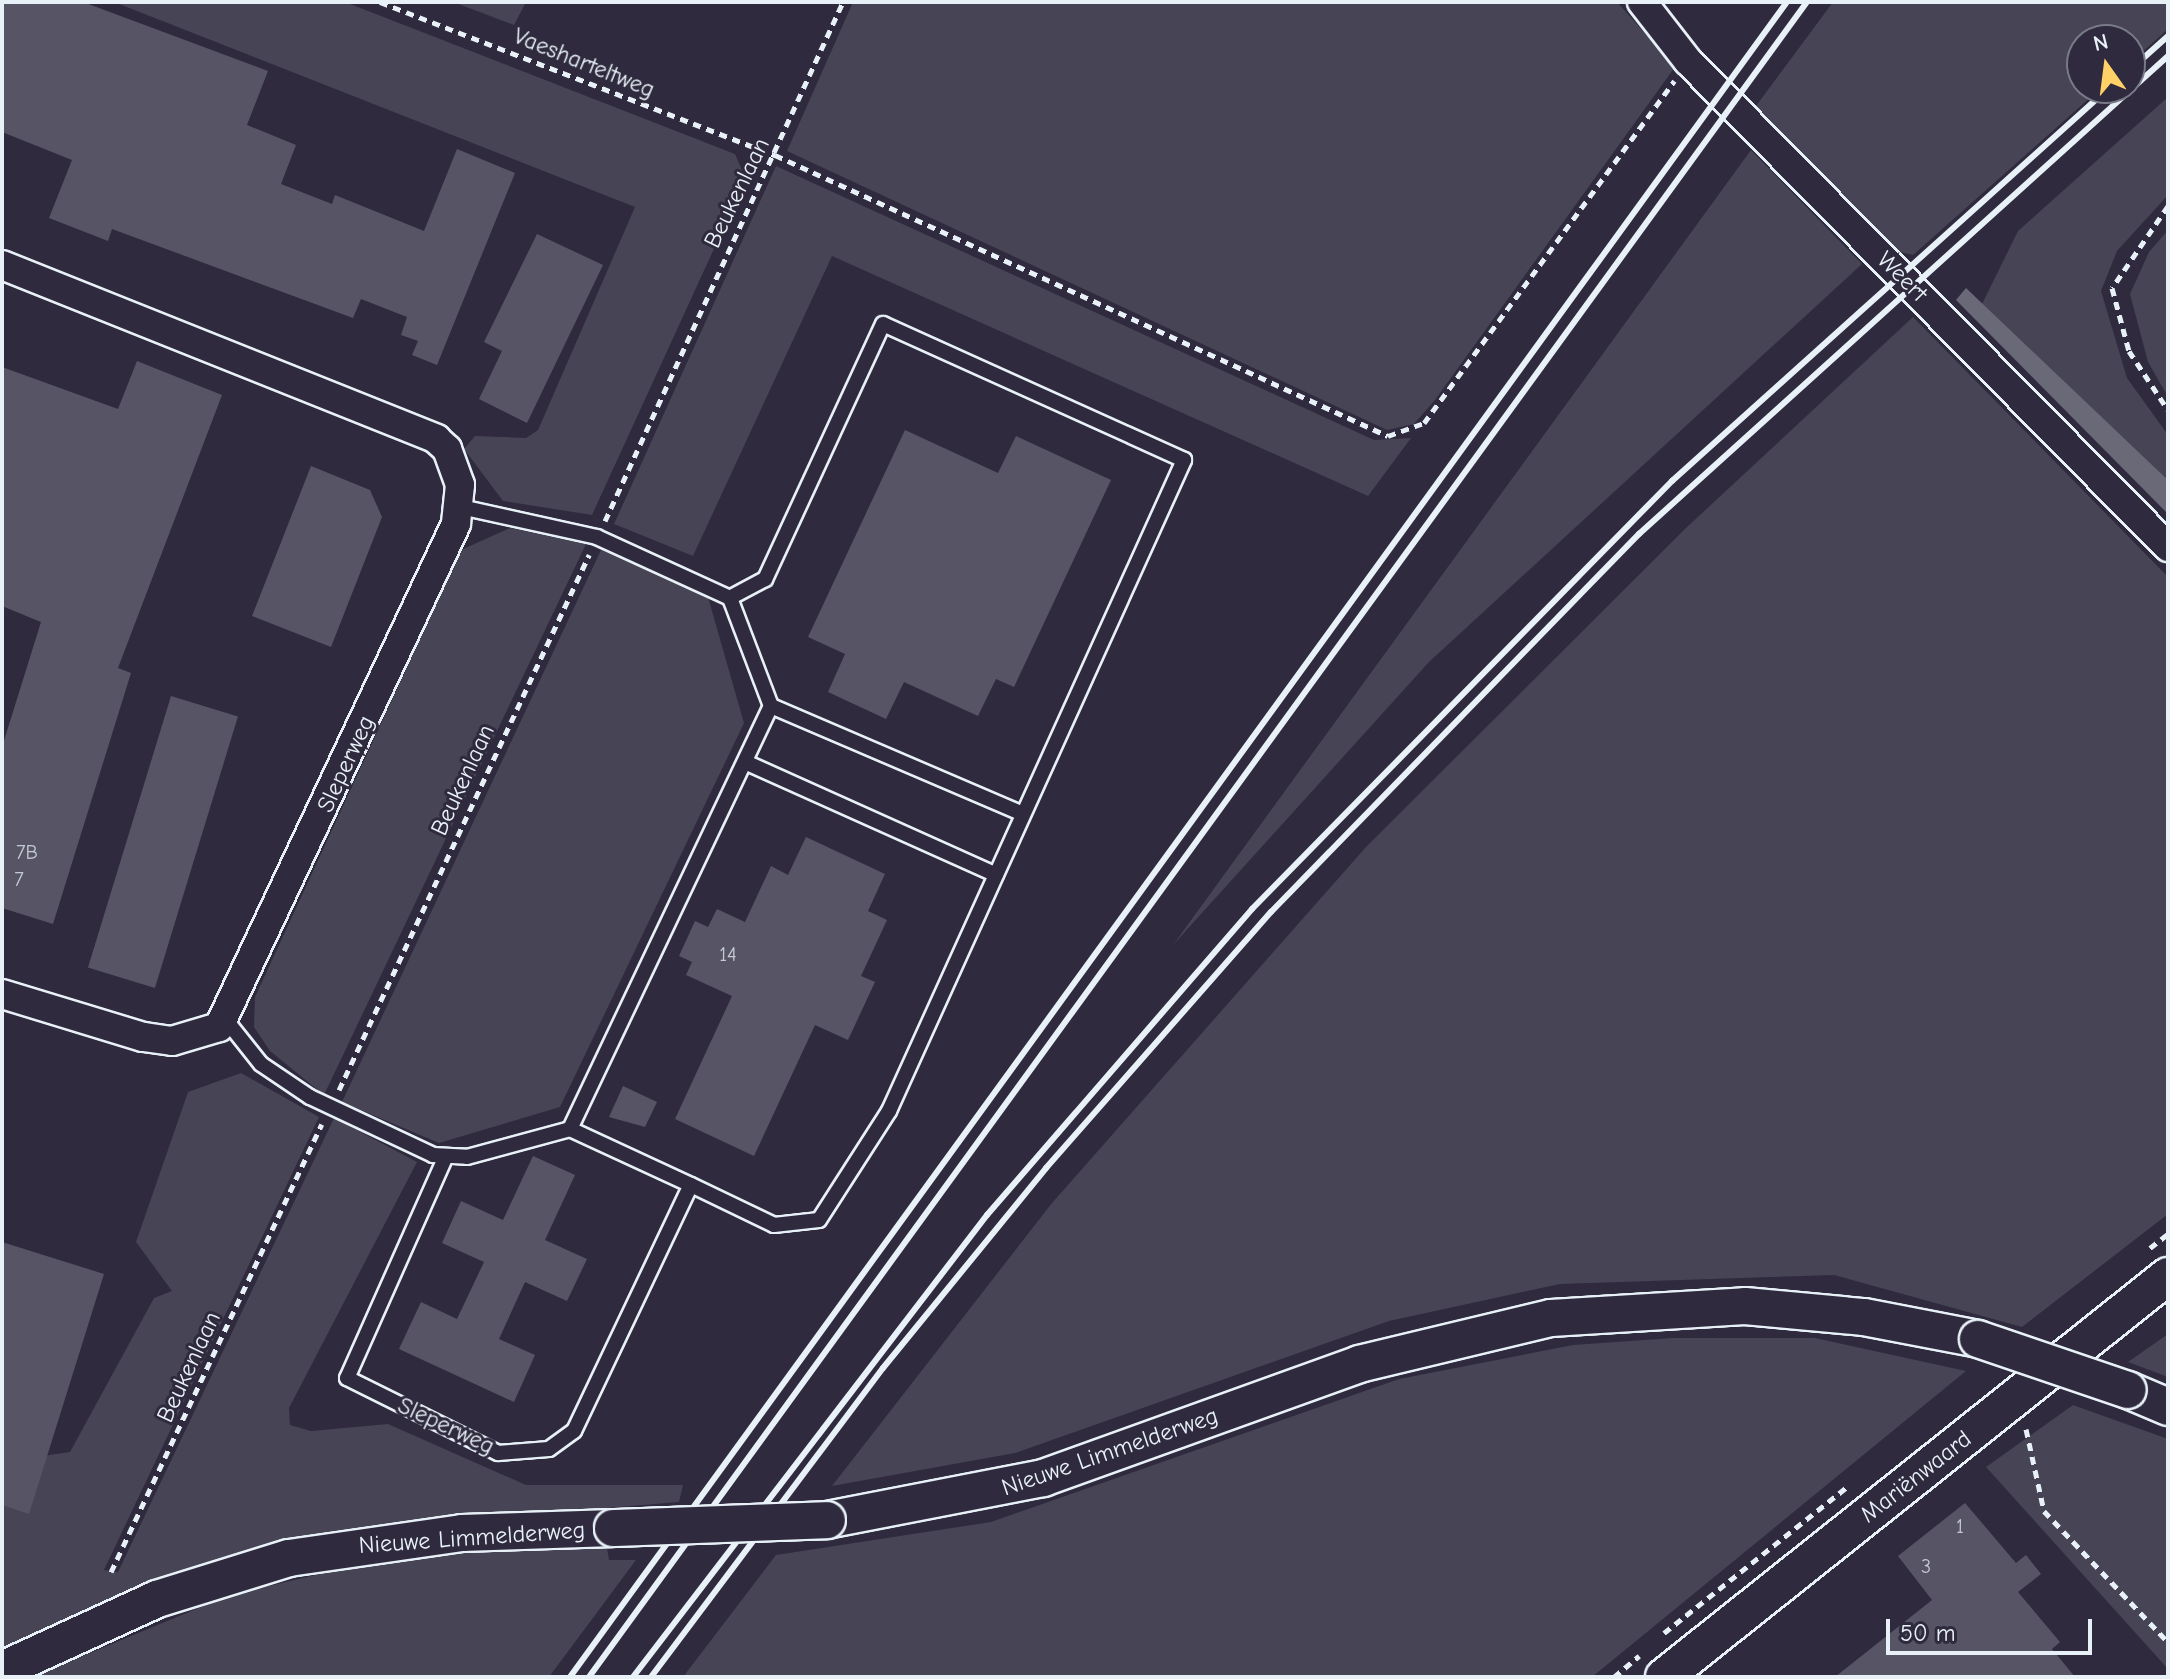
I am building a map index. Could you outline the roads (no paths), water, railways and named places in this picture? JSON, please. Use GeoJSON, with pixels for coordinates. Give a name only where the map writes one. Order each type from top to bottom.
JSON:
{"type":"FeatureCollection","features":[{"type":"Feature","properties":{"kind":"street","name":"Weert"},"geometry":{"type":"LineString","coordinates":[[1642,2],[1688,61],[2168,547]]}},
{"type":"Feature","properties":{"kind":"street"},"geometry":{"type":"LineString","coordinates":[[2,265],[436,439],[454,463],[460,507]]}},
{"type":"Feature","properties":{"kind":"street","name":"Sleperweg"},"geometry":{"type":"LineString","coordinates":[[226,1020],[460,507]]}},
{"type":"Feature","properties":{"kind":"street"},"geometry":{"type":"LineString","coordinates":[[2,994],[172,1041],[226,1020]]}},
{"type":"Feature","properties":{"kind":"street","name":"Mariënwaard"},"geometry":{"type":"LineString","coordinates":[[1664,1677],[2168,1276]]}},
{"type":"Feature","properties":{"kind":"street","name":"Nieuwe Limmelderweg"},"geometry":{"type":"LineString","coordinates":[[2,1670],[157,1599],[289,1558],[462,1533],[827,1520],[1043,1478],[1359,1364],[1551,1318],[1745,1306],[1864,1317],[1978,1339],[2128,1390],[2168,1407]]}},
{"type":"Feature","properties":{"kind":"lane"},"geometry":{"type":"LineString","coordinates":[[226,1020],[261,1064],[330,1109],[440,1156],[467,1157],[570,1129],[774,1225],[819,1220],[889,1111],[1184,460],[883,324],[765,579],[730,598]]}},
{"type":"Feature","properties":{"kind":"lane"},"geometry":{"type":"LineString","coordinates":[[460,507],[597,537],[730,598],[771,706],[570,1129]]}},
{"type":"Feature","properties":{"kind":"lane"},"geometry":{"type":"LineString","coordinates":[[771,706],[1023,814]]}},
{"type":"Feature","properties":{"kind":"lane"},"geometry":{"type":"LineString","coordinates":[[745,762],[996,875]]}},
{"type":"Feature","properties":{"kind":"lane","name":"Sleperweg"},"geometry":{"type":"LineString","coordinates":[[440,1156],[347,1378],[498,1453],[549,1449],[574,1431],[691,1185]]}},
{"type":"Feature","properties":{"kind":"water"},"geometry":{"type":"Polygon","coordinates":[[[1966,288],[2168,480],[2168,514],[1956,300],[1966,288]]]}},
{"type":"Feature","properties":{"kind":"railway"},"geometry":{"type":"LineString","coordinates":[[570,1677],[1787,2]]}},
{"type":"Feature","properties":{"kind":"railway"},"geometry":{"type":"LineString","coordinates":[[589,1677],[1807,2]]}},
{"type":"Feature","properties":{"kind":"railway"},"geometry":{"type":"LineString","coordinates":[[2146,56],[2168,36]]}},
{"type":"Feature","properties":{"kind":"railway"},"geometry":{"type":"LineString","coordinates":[[651,1677],[883,1368],[1046,1168],[1271,912],[1639,534],[2168,56]]}},
{"type":"Feature","properties":{"kind":"railway"},"geometry":{"type":"LineString","coordinates":[[633,1677],[987,1215],[1252,909],[1672,481],[2091,104]]}}]}
